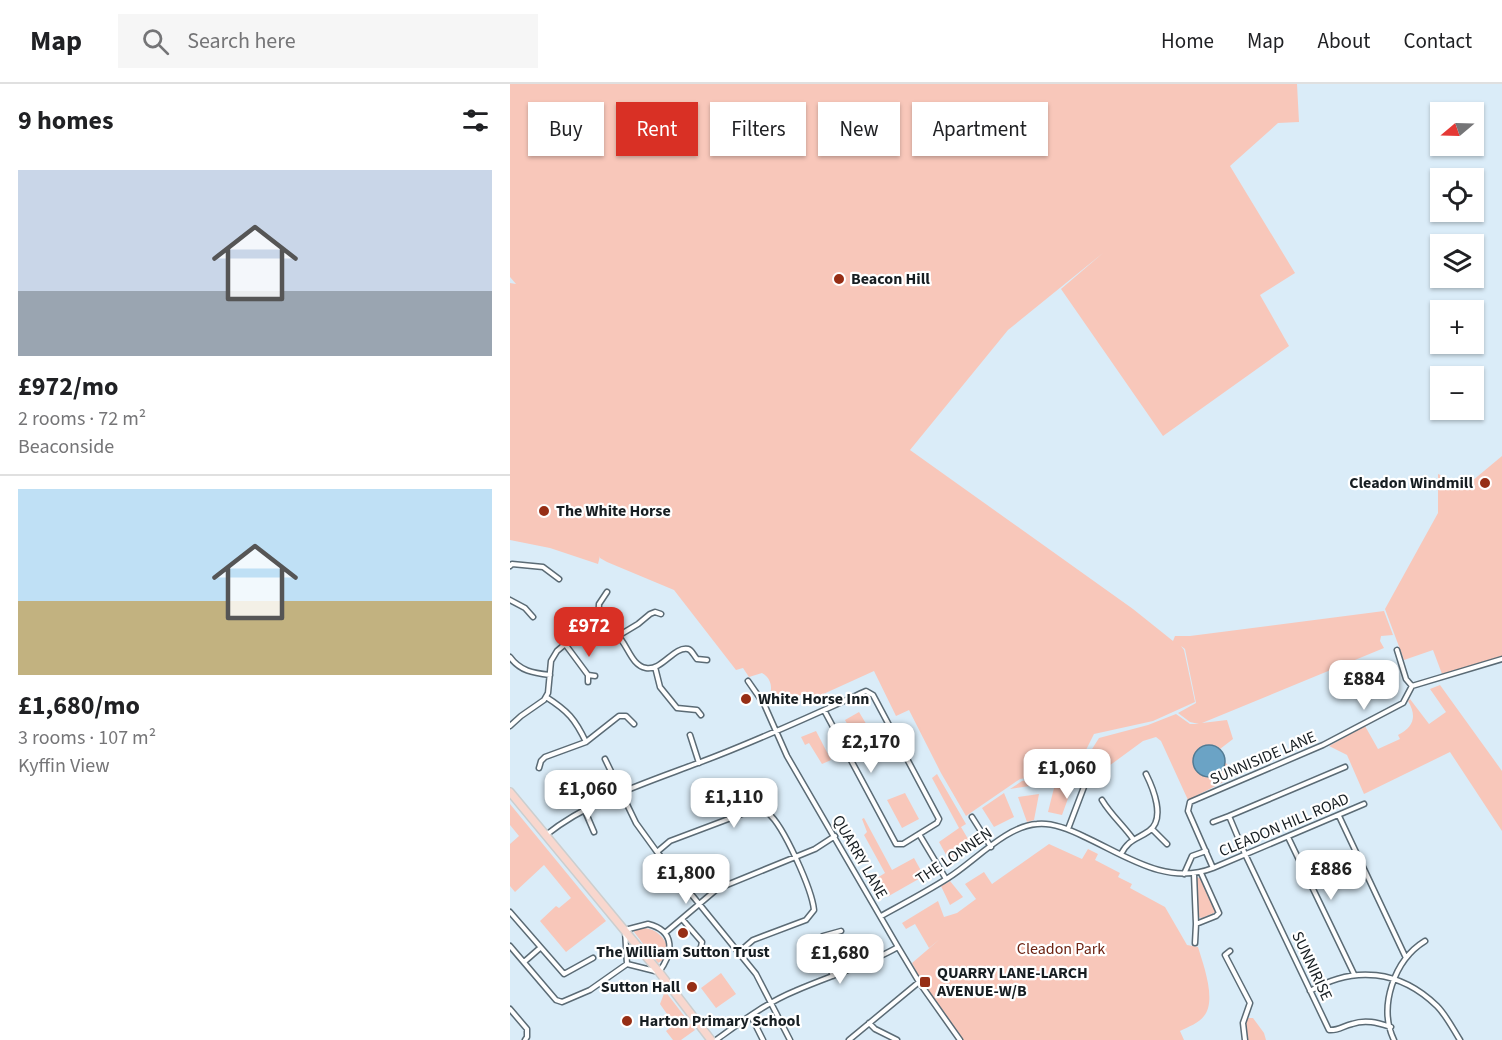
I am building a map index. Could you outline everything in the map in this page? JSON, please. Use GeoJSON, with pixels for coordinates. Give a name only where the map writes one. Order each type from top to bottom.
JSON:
{"type":"FeatureCollection","features":[{"type":"Feature","properties":{"kind":"main road"},"geometry":{"type":"LineString","coordinates":[[510,792],[625,930],[711,1040]]}},
{"type":"Feature","properties":{"kind":"street"},"geometry":{"type":"LineString","coordinates":[[511,565],[543,567],[559,579]]}},
{"type":"Feature","properties":{"kind":"street"},"geometry":{"type":"LineString","coordinates":[[598,624],[599,604],[607,592]]}},
{"type":"Feature","properties":{"kind":"street"},"geometry":{"type":"LineString","coordinates":[[510,600],[525,608],[533,617]]}},
{"type":"Feature","properties":{"kind":"street"},"geometry":{"type":"LineString","coordinates":[[618,636],[650,614],[655,612],[661,614]]}},
{"type":"Feature","properties":{"kind":"street"},"geometry":{"type":"LineString","coordinates":[[510,726],[544,700],[551,661],[556,651],[590,623],[613,629],[636,663],[644,668],[655,667],[686,648],[697,659],[707,660]]}},
{"type":"Feature","properties":{"kind":"street"},"geometry":{"type":"LineString","coordinates":[[565,644],[588,675],[588,682]]}},
{"type":"Feature","properties":{"kind":"street"},"geometry":{"type":"LineString","coordinates":[[1397,650],[1406,679],[1412,686],[1502,659]]}},
{"type":"Feature","properties":{"kind":"street"},"geometry":{"type":"LineString","coordinates":[[510,657],[523,669],[532,673],[549,675]]}},
{"type":"Feature","properties":{"kind":"street"},"geometry":{"type":"LineString","coordinates":[[655,667],[660,687],[677,708],[697,710],[700,715]]}},
{"type":"Feature","properties":{"kind":"street"},"geometry":{"type":"LineString","coordinates":[[588,675],[595,676]]}},
{"type":"Feature","properties":{"kind":"street","name":"QUARRY LANE"},"geometry":{"type":"LineString","coordinates":[[748,681],[763,702],[787,756],[898,947],[919,982],[960,1040]]}},
{"type":"Feature","properties":{"kind":"street","name":"SUNNISIDE LANE"},"geometry":{"type":"LineString","coordinates":[[1213,868],[1188,811],[1190,802],[1316,749],[1403,703],[1412,686]]}},
{"type":"Feature","properties":{"kind":"street"},"geometry":{"type":"LineString","coordinates":[[546,835],[564,820],[642,783],[777,732],[824,710],[866,691],[873,695],[939,819],[937,823],[903,844],[896,844],[824,710]]}},
{"type":"Feature","properties":{"kind":"street"},"geometry":{"type":"LineString","coordinates":[[546,697],[566,710],[576,721],[586,742]]}},
{"type":"Feature","properties":{"kind":"street"},"geometry":{"type":"LineString","coordinates":[[539,768],[545,757],[586,742],[619,716],[626,716],[634,724]]}},
{"type":"Feature","properties":{"kind":"street"},"geometry":{"type":"LineString","coordinates":[[690,735],[699,763]]}},
{"type":"Feature","properties":{"kind":"street"},"geometry":{"type":"LineString","coordinates":[[605,759],[636,824],[756,974],[790,1040]]}},
{"type":"Feature","properties":{"kind":"street"},"geometry":{"type":"LineString","coordinates":[[1213,822],[1345,767]]}},
{"type":"Feature","properties":{"kind":"street"},"geometry":{"type":"LineString","coordinates":[[1121,854],[1133,839],[1152,829],[1156,819],[1157,805],[1154,791],[1146,774]]}},
{"type":"Feature","properties":{"kind":"street"},"geometry":{"type":"LineString","coordinates":[[1068,829],[1087,779]]}},
{"type":"Feature","properties":{"kind":"street"},"geometry":{"type":"LineString","coordinates":[[1102,800],[1110,814],[1120,821],[1133,839]]}},
{"type":"Feature","properties":{"kind":"street","name":"CLEADON HILL ROAD"},"geometry":{"type":"LineString","coordinates":[[1213,868],[1365,804]]}},
{"type":"Feature","properties":{"kind":"street"},"geometry":{"type":"LineString","coordinates":[[657,852],[670,841],[755,809],[768,813],[774,820],[796,858],[814,910],[806,920],[753,940],[738,952]]}},
{"type":"Feature","properties":{"kind":"street"},"geometry":{"type":"LineString","coordinates":[[585,811],[594,832]]}},
{"type":"Feature","properties":{"kind":"street","name":"SUNNIRISE"},"geometry":{"type":"LineString","coordinates":[[1229,816],[1329,1030],[1335,1031],[1365,1021],[1391,1027]]}},
{"type":"Feature","properties":{"kind":"street"},"geometry":{"type":"LineString","coordinates":[[1339,816],[1406,958]]}},
{"type":"Feature","properties":{"kind":"street"},"geometry":{"type":"LineString","coordinates":[[972,817],[991,847]]}},
{"type":"Feature","properties":{"kind":"street","name":"THE LONNEN"},"geometry":{"type":"LineString","coordinates":[[881,916],[946,879],[1009,834],[1037,824],[1068,829],[1165,873],[1194,874],[1213,868]]}},
{"type":"Feature","properties":{"kind":"street"},"geometry":{"type":"LineString","coordinates":[[1152,829],[1167,844]]}},
{"type":"Feature","properties":{"kind":"street"},"geometry":{"type":"LineString","coordinates":[[919,834],[946,879]]}},
{"type":"Feature","properties":{"kind":"street"},"geometry":{"type":"LineString","coordinates":[[665,933],[717,889],[796,858],[834,836]]}},
{"type":"Feature","properties":{"kind":"street"},"geometry":{"type":"LineString","coordinates":[[1288,837],[1354,974]]}},
{"type":"Feature","properties":{"kind":"street"},"geometry":{"type":"LineString","coordinates":[[1184,874],[1192,856],[1206,850]]}},
{"type":"Feature","properties":{"kind":"street"},"geometry":{"type":"LineString","coordinates":[[1196,924],[1219,913],[1201,873]]}},
{"type":"Feature","properties":{"kind":"street"},"geometry":{"type":"LineString","coordinates":[[1194,874],[1195,943]]}},
{"type":"Feature","properties":{"kind":"street"},"geometry":{"type":"LineString","coordinates":[[510,912],[564,974],[593,958]]}},
{"type":"Feature","properties":{"kind":"street"},"geometry":{"type":"LineString","coordinates":[[682,919],[702,942],[697,952]]}},
{"type":"Feature","properties":{"kind":"street"},"geometry":{"type":"LineString","coordinates":[[510,946],[556,1000],[562,1002],[590,990],[627,964],[659,972],[670,951],[669,940],[665,933],[656,926],[648,924],[625,930],[627,964]]}},
{"type":"Feature","properties":{"kind":"street"},"geometry":{"type":"LineString","coordinates":[[833,976],[825,956],[817,949],[816,943],[823,936],[841,931]]}},
{"type":"Feature","properties":{"kind":"street"},"geometry":{"type":"LineString","coordinates":[[1394,1040],[1389,1011],[1391,986],[1406,958],[1414,948],[1425,941]]}},
{"type":"Feature","properties":{"kind":"street"},"geometry":{"type":"LineString","coordinates":[[716,1040],[771,1003],[795,991],[875,960],[898,947]]}},
{"type":"Feature","properties":{"kind":"street"},"geometry":{"type":"LineString","coordinates":[[524,962],[540,948]]}},
{"type":"Feature","properties":{"kind":"street"},"geometry":{"type":"LineString","coordinates":[[1230,951],[1226,955],[1250,1003],[1243,1023],[1245,1040]]}},
{"type":"Feature","properties":{"kind":"street"},"geometry":{"type":"LineString","coordinates":[[1311,991],[1324,983],[1354,974],[1382,975],[1409,985],[1438,1006],[1460,1040]]}},
{"type":"Feature","properties":{"kind":"street"},"geometry":{"type":"LineString","coordinates":[[849,1040],[919,982]]}},
{"type":"Feature","properties":{"kind":"street"},"geometry":{"type":"LineString","coordinates":[[510,1009],[527,1029],[528,1037],[525,1040]]}},
{"type":"Feature","properties":{"kind":"street"},"geometry":{"type":"LineString","coordinates":[[751,1016],[763,1040]]}},
{"type":"Feature","properties":{"kind":"street"},"geometry":{"type":"LineString","coordinates":[[869,1023],[875,1029],[897,1040]]}},
{"type":"Feature","properties":{"kind":"green space"},"geometry":{"type":"Polygon","coordinates":[[[510,84],[1297,84],[1299,122],[1278,123],[1230,166],[1295,273],[1260,295],[1289,346],[1163,436],[1061,289],[1103,253],[1008,330],[910,450],[1133,609],[1173,641],[1175,636],[1384,611],[1393,635],[1381,636],[1380,641],[1384,648],[1202,723],[1227,720],[1233,739],[1220,749],[1217,746],[1200,774],[1214,776],[1225,765],[1225,762],[1237,775],[1188,800],[1161,741],[1156,737],[1143,741],[1098,774],[1082,765],[1099,738],[1148,725],[1176,714],[1190,724],[1199,724],[1190,722],[1178,713],[1196,703],[1185,649],[1181,646],[1184,650],[1195,702],[1153,721],[1094,734],[1072,778],[1044,775],[1020,779],[966,816],[909,710],[896,716],[874,671],[808,701],[803,694],[774,706],[770,697],[771,687],[768,678],[762,673],[749,677],[743,668],[736,670],[674,590],[607,562],[600,556],[598,564],[550,548],[510,540],[510,283],[516,284],[510,277],[510,84]]]}},
{"type":"Feature","properties":{"kind":"green space"},"geometry":{"type":"Polygon","coordinates":[[[1502,456],[1502,656],[1442,674],[1433,650],[1404,660],[1385,609],[1438,513],[1438,474],[1466,486],[1502,456]]]}},
{"type":"Feature","properties":{"kind":"green space"},"geometry":{"type":"Polygon","coordinates":[[[1440,685],[1502,771],[1502,831],[1450,752],[1364,794],[1347,755],[1329,746],[1365,726],[1378,749],[1400,739],[1398,735],[1411,725],[1412,721],[1411,706],[1408,701],[1410,699],[1429,724],[1446,712],[1430,689],[1440,685]]]}},
{"type":"Feature","properties":{"kind":"green space"},"geometry":{"type":"Polygon","coordinates":[[[859,712],[874,737],[859,745],[845,720],[859,712]]]}},
{"type":"Feature","properties":{"kind":"green space"},"geometry":{"type":"Polygon","coordinates":[[[816,731],[831,760],[822,764],[809,743],[805,745],[801,737],[816,731]]]}},
{"type":"Feature","properties":{"kind":"green space"},"geometry":{"type":"Polygon","coordinates":[[[584,773],[591,791],[556,806],[546,785],[584,773]]]}},
{"type":"Feature","properties":{"kind":"green space"},"geometry":{"type":"Polygon","coordinates":[[[937,774],[966,824],[961,827],[971,844],[949,860],[939,842],[959,828],[932,778],[937,774]]]}},
{"type":"Feature","properties":{"kind":"green space"},"geometry":{"type":"Polygon","coordinates":[[[1045,777],[1074,782],[1062,815],[1048,812],[1054,788],[1044,784],[1010,789],[1022,781],[1045,777]]]}},
{"type":"Feature","properties":{"kind":"green space"},"geometry":{"type":"Polygon","coordinates":[[[905,793],[919,819],[902,828],[887,800],[905,793]]]}},
{"type":"Feature","properties":{"kind":"green space"},"geometry":{"type":"Polygon","coordinates":[[[1004,793],[1014,817],[994,827],[982,808],[1004,793]]]}},
{"type":"Feature","properties":{"kind":"green space"},"geometry":{"type":"Polygon","coordinates":[[[1039,794],[1034,820],[1027,822],[1018,797],[1039,794]]]}},
{"type":"Feature","properties":{"kind":"green space"},"geometry":{"type":"Polygon","coordinates":[[[510,804],[606,921],[566,952],[540,921],[556,906],[559,908],[571,898],[544,865],[515,892],[510,886],[510,844],[519,836],[510,825],[510,804]]]}},
{"type":"Feature","properties":{"kind":"green space"},"geometry":{"type":"Polygon","coordinates":[[[864,818],[892,870],[914,858],[924,876],[887,897],[877,878],[885,873],[864,835],[867,832],[862,819],[864,818]]]}},
{"type":"Feature","properties":{"kind":"green space","name":"Cleadon Park"},"geometry":{"type":"Polygon","coordinates":[[[1049,844],[1082,859],[1088,849],[1098,854],[1095,860],[1120,873],[1118,877],[1132,884],[1130,888],[1165,907],[1187,945],[1198,947],[1208,982],[1208,1009],[1202,1018],[1180,1031],[1184,1040],[963,1040],[921,981],[912,963],[940,939],[929,948],[915,924],[906,929],[902,923],[938,901],[944,917],[957,913],[976,899],[965,884],[984,872],[992,884],[1049,844]]]}},
{"type":"Feature","properties":{"kind":"green space"},"geometry":{"type":"Polygon","coordinates":[[[1196,877],[1200,878],[1216,912],[1202,918],[1197,917],[1196,913],[1196,877]]]}},
{"type":"Feature","properties":{"kind":"green space"},"geometry":{"type":"Polygon","coordinates":[[[950,881],[963,897],[950,905],[941,886],[950,881]]]}},
{"type":"Feature","properties":{"kind":"green space"},"geometry":{"type":"Polygon","coordinates":[[[635,929],[651,929],[666,942],[667,954],[658,963],[634,932],[635,929]]]}},
{"type":"Feature","properties":{"kind":"green space"},"geometry":{"type":"Polygon","coordinates":[[[721,973],[736,994],[716,1008],[701,988],[721,973]]]}},
{"type":"Feature","properties":{"kind":"green space"},"geometry":{"type":"Polygon","coordinates":[[[665,991],[695,1030],[681,1040],[673,1040],[666,1031],[674,1024],[660,1004],[665,991]]]}},
{"type":"Feature","properties":{"kind":"green space"},"geometry":{"type":"Polygon","coordinates":[[[1248,1018],[1253,1018],[1264,1033],[1266,1040],[1247,1040],[1245,1025],[1248,1018]]]}},
{"type":"Feature","properties":{"kind":"water"},"geometry":{"type":"Polygon","coordinates":[[[1209,745],[1220,750],[1225,761],[1220,772],[1209,777],[1198,772],[1193,761],[1198,750],[1209,745]]]}},
{"type":"Feature","properties":{"kind":"place","name":"Beacon Hill"},"geometry":{"type":"Point","coordinates":[839,279]}},
{"type":"Feature","properties":{"kind":"place","name":"Cleadon Windmill"},"geometry":{"type":"Point","coordinates":[1485,483]}},
{"type":"Feature","properties":{"kind":"place","name":"The White Horse"},"geometry":{"type":"Point","coordinates":[544,511]}},
{"type":"Feature","properties":{"kind":"place","name":"White Horse Inn"},"geometry":{"type":"Point","coordinates":[746,699]}},
{"type":"Feature","properties":{"kind":"place","name":"The William Sutton Trust"},"geometry":{"type":"Point","coordinates":[683,933]}},
{"type":"Feature","properties":{"kind":"place","name":"QUARRY LANE-LARCH AVENUE-W/B"},"geometry":{"type":"Point","coordinates":[925,982]}},
{"type":"Feature","properties":{"kind":"place","name":"Sutton Hall"},"geometry":{"type":"Point","coordinates":[692,987]}},
{"type":"Feature","properties":{"kind":"place","name":"Harton Primary School"},"geometry":{"type":"Point","coordinates":[627,1021]}}]}
